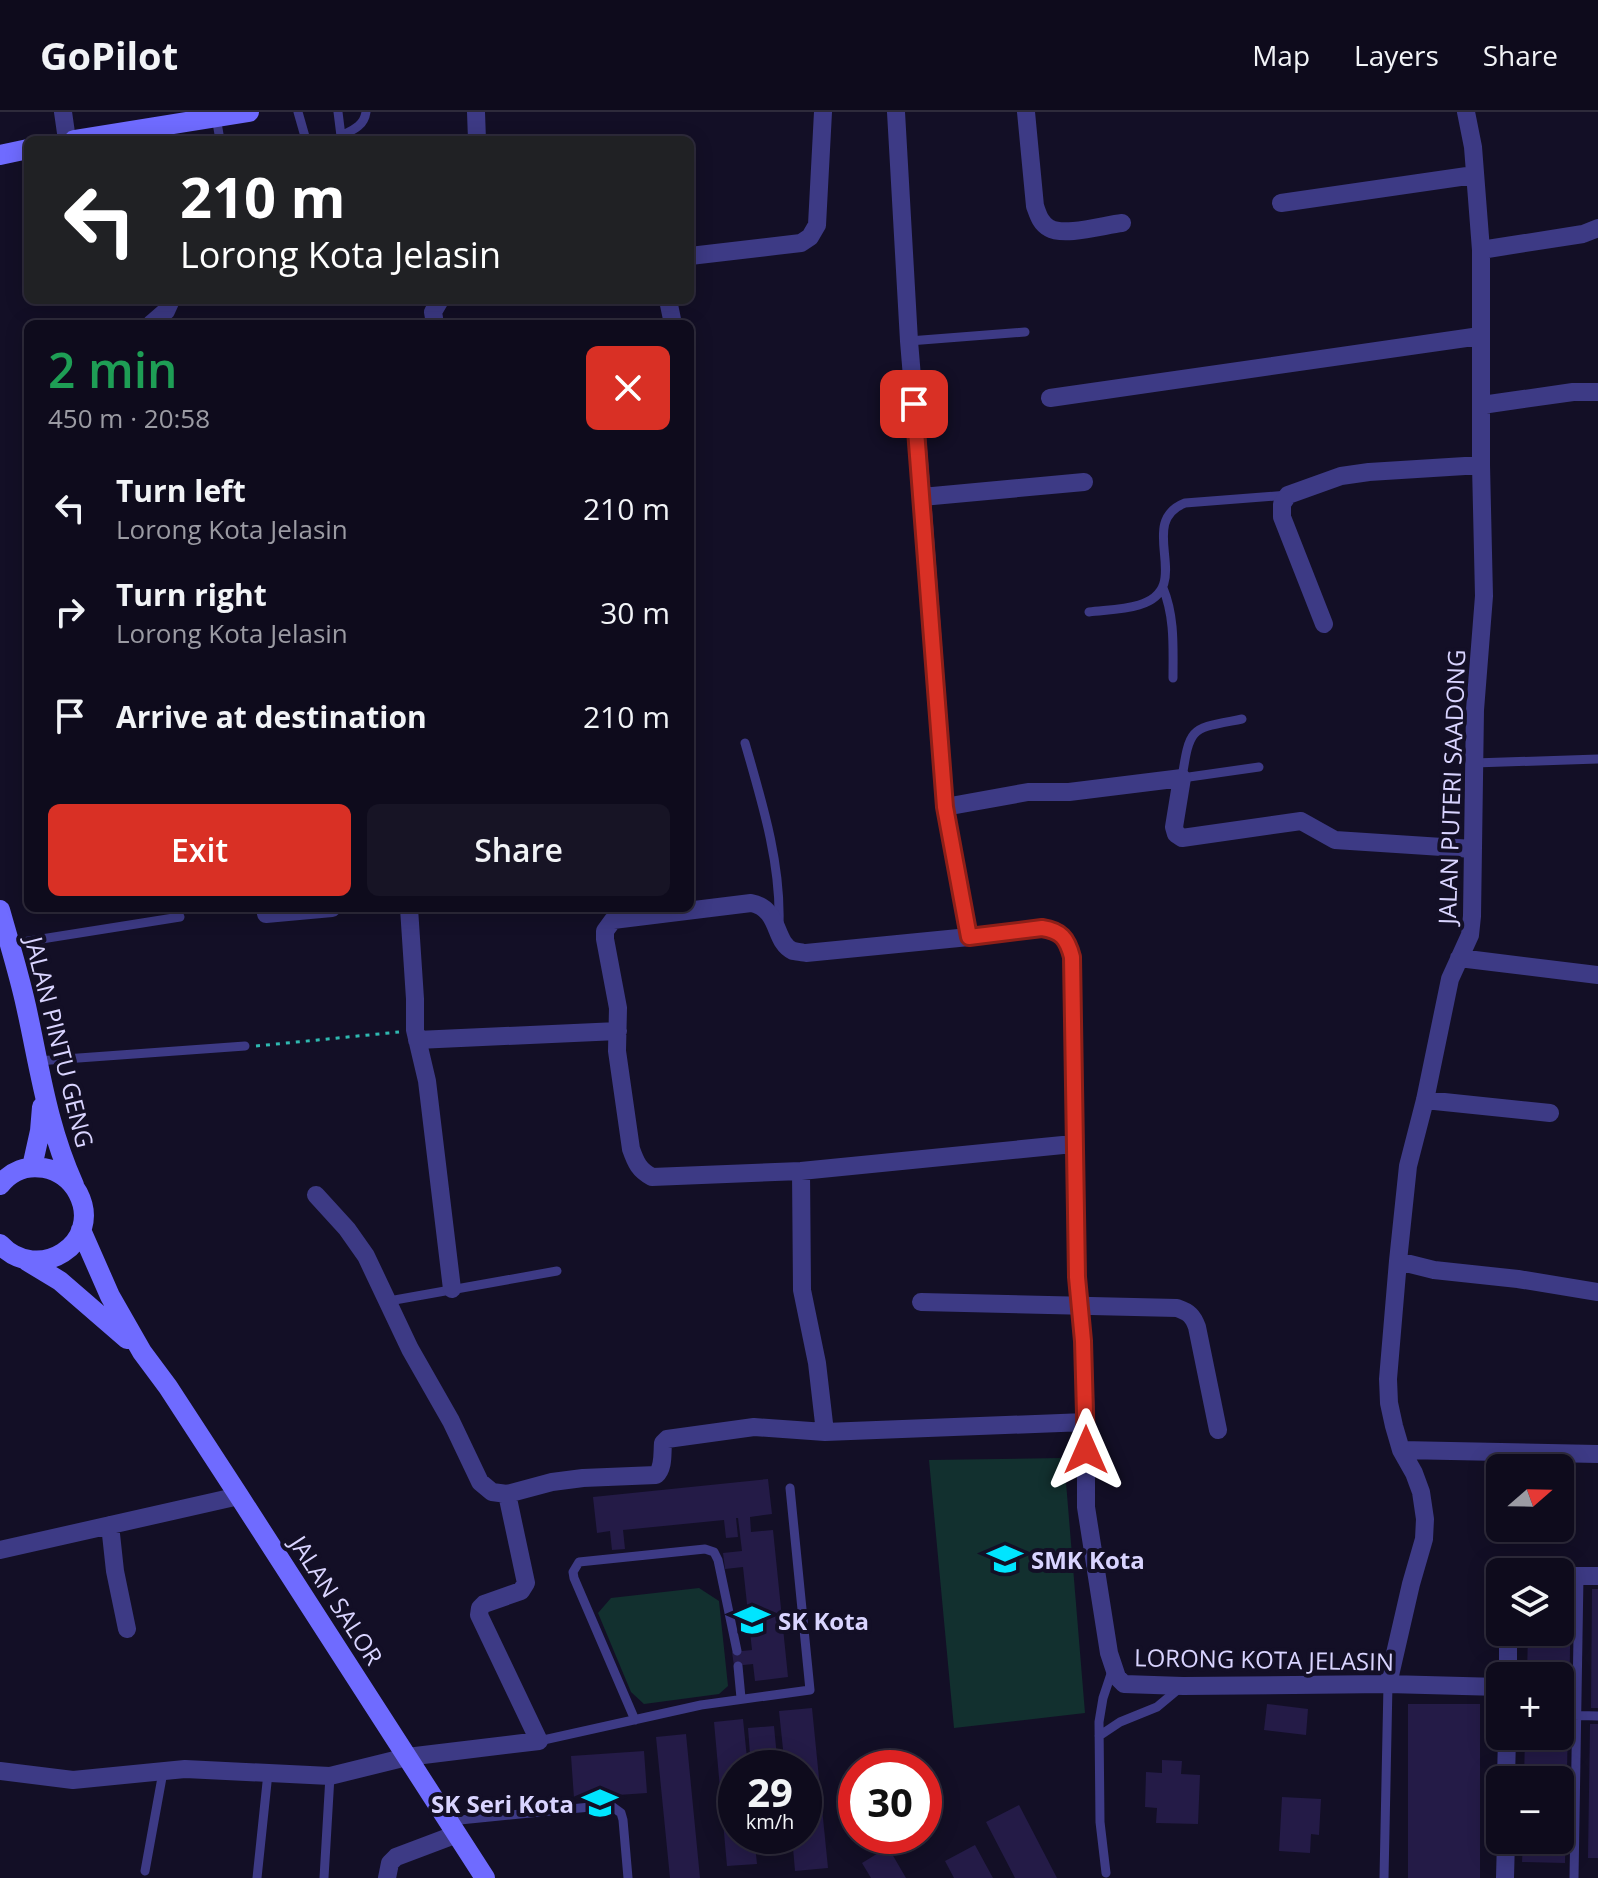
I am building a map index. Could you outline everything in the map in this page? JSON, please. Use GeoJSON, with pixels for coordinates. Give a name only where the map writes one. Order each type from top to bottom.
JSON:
{"type":"FeatureCollection","features":[{"type":"Feature","properties":{"kind":"main road"},"geometry":{"type":"LineString","coordinates":[[124,136],[149,134],[249,112]]}},
{"type":"Feature","properties":{"kind":"main road"},"geometry":{"type":"LineString","coordinates":[[0,155],[24,150]]}},
{"type":"Feature","properties":{"kind":"main road","name":"JALAN PINTU GENG"},"geometry":{"type":"LineString","coordinates":[[0,910],[5,945],[25,1003],[43,1096],[53,1131],[81,1199],[84,1215],[81,1230]]}},
{"type":"Feature","properties":{"kind":"main road"},"geometry":{"type":"LineString","coordinates":[[32,1167],[43,1096]]}},
{"type":"Feature","properties":{"kind":"main road"},"geometry":{"type":"LineString","coordinates":[[2,1181],[17,1171],[32,1167],[48,1168],[62,1174],[74,1185]]}},
{"type":"Feature","properties":{"kind":"main road"},"geometry":{"type":"LineString","coordinates":[[27,1261],[41,1262],[65,1252],[81,1230]]}},
{"type":"Feature","properties":{"kind":"main road","name":"JALAN SALOR"},"geometry":{"type":"LineString","coordinates":[[81,1230],[110,1296],[142,1352],[168,1387],[485,1878]]}},
{"type":"Feature","properties":{"kind":"main road","name":"JALAN SALOR"},"geometry":{"type":"LineString","coordinates":[[1,1245],[13,1256],[60,1281],[142,1352]]}},
{"type":"Feature","properties":{"kind":"street"},"geometry":{"type":"LineString","coordinates":[[63,112],[66,136]]}},
{"type":"Feature","properties":{"kind":"street"},"geometry":{"type":"LineString","coordinates":[[476,112],[477,136]]}},
{"type":"Feature","properties":{"kind":"street"},"geometry":{"type":"LineString","coordinates":[[694,256],[801,243],[810,237],[817,225],[823,112]]}},
{"type":"Feature","properties":{"kind":"street"},"geometry":{"type":"LineString","coordinates":[[694,910],[751,903],[762,905],[788,947],[806,953],[969,937],[945,807],[909,341],[896,112]]}},
{"type":"Feature","properties":{"kind":"street"},"geometry":{"type":"LineString","coordinates":[[1026,112],[1035,206],[1040,220],[1048,228],[1060,231],[1122,223]]}},
{"type":"Feature","properties":{"kind":"street","name":"JALAN PUTERI SAADONG"},"geometry":{"type":"LineString","coordinates":[[1388,1684],[1424,1539],[1425,1519],[1421,1492],[1401,1450],[1389,1403],[1388,1379],[1408,1166],[1450,979],[1470,935],[1472,916],[1475,710],[1484,596],[1481,250],[1473,147],[1466,112]]}},
{"type":"Feature","properties":{"kind":"street"},"geometry":{"type":"LineString","coordinates":[[1281,203],[1474,175]]}},
{"type":"Feature","properties":{"kind":"street"},"geometry":{"type":"LineString","coordinates":[[1481,250],[1583,234],[1598,228]]}},
{"type":"Feature","properties":{"kind":"street"},"geometry":{"type":"LineString","coordinates":[[156,320],[169,304]]}},
{"type":"Feature","properties":{"kind":"street"},"geometry":{"type":"LineString","coordinates":[[1050,398],[1480,336]]}},
{"type":"Feature","properties":{"kind":"street"},"geometry":{"type":"LineString","coordinates":[[1482,405],[1573,392],[1598,392]]}},
{"type":"Feature","properties":{"kind":"street"},"geometry":{"type":"LineString","coordinates":[[1324,624],[1282,517],[1282,504],[1288,495],[1341,476],[1481,465]]}},
{"type":"Feature","properties":{"kind":"street"},"geometry":{"type":"LineString","coordinates":[[922,497],[1084,482]]}},
{"type":"Feature","properties":{"kind":"street"},"geometry":{"type":"LineString","coordinates":[[945,807],[1028,792],[1069,792],[1182,778],[1174,827],[1176,834],[1182,838],[1301,821],[1335,840],[1473,849]]}},
{"type":"Feature","properties":{"kind":"street"},"geometry":{"type":"LineString","coordinates":[[266,914],[288,912]]}},
{"type":"Feature","properties":{"kind":"street"},"geometry":{"type":"LineString","coordinates":[[409,912],[416,1035],[427,1081],[452,1289]]}},
{"type":"Feature","properties":{"kind":"street"},"geometry":{"type":"LineString","coordinates":[[678,912],[613,920],[605,931],[618,1008],[617,1051],[631,1149],[642,1172],[652,1177],[801,1171],[1073,1144]]}},
{"type":"Feature","properties":{"kind":"street","name":"LORONG KOTA JELASIN"},"geometry":{"type":"LineString","coordinates":[[969,937],[1042,928],[1054,930],[1062,935],[1072,957],[1073,1144],[1086,1422],[1086,1507],[1109,1653],[1117,1677],[1124,1684],[1183,1686],[1388,1684],[1486,1687]]}},
{"type":"Feature","properties":{"kind":"street"},"geometry":{"type":"LineString","coordinates":[[1459,958],[1598,975]]}},
{"type":"Feature","properties":{"kind":"street"},"geometry":{"type":"LineString","coordinates":[[416,1035],[618,1031]]}},
{"type":"Feature","properties":{"kind":"street"},"geometry":{"type":"LineString","coordinates":[[1425,1100],[1550,1113]]}},
{"type":"Feature","properties":{"kind":"street"},"geometry":{"type":"LineString","coordinates":[[801,1171],[802,1290],[817,1363],[825,1432]]}},
{"type":"Feature","properties":{"kind":"street"},"geometry":{"type":"LineString","coordinates":[[316,1195],[347,1229],[366,1256],[410,1349],[451,1421],[480,1482],[492,1492],[507,1494],[552,1482],[583,1478],[656,1475],[661,1466],[663,1443],[671,1437],[754,1427],[825,1432],[1086,1422]]}},
{"type":"Feature","properties":{"kind":"street"},"geometry":{"type":"LineString","coordinates":[[1398,1261],[1434,1270],[1598,1292]]}},
{"type":"Feature","properties":{"kind":"street"},"geometry":{"type":"LineString","coordinates":[[921,1302],[1177,1308],[1188,1312],[1197,1327],[1218,1430]]}},
{"type":"Feature","properties":{"kind":"street"},"geometry":{"type":"LineString","coordinates":[[1401,1450],[1598,1454]]}},
{"type":"Feature","properties":{"kind":"street"},"geometry":{"type":"LineString","coordinates":[[0,1771],[73,1780],[185,1769],[330,1776],[407,1757],[539,1741],[479,1615],[484,1604],[521,1591],[526,1583],[507,1494]]}},
{"type":"Feature","properties":{"kind":"street"},"geometry":{"type":"LineString","coordinates":[[0,1550],[239,1496]]}},
{"type":"Feature","properties":{"kind":"street"},"geometry":{"type":"LineString","coordinates":[[110,1525],[115,1571],[127,1629]]}},
{"type":"Feature","properties":{"kind":"street"},"geometry":{"type":"LineString","coordinates":[[1574,1576],[1598,1576]]}},
{"type":"Feature","properties":{"kind":"street"},"geometry":{"type":"LineString","coordinates":[[387,1878],[390,1863],[396,1857],[453,1828]]}},
{"type":"Feature","properties":{"kind":"street"},"geometry":{"type":"LineString","coordinates":[[1505,1878],[1506,1854]]}},
{"type":"Feature","properties":{"kind":"lane"},"geometry":{"type":"LineString","coordinates":[[298,112],[304,136]]}},
{"type":"Feature","properties":{"kind":"lane"},"geometry":{"type":"LineString","coordinates":[[338,112],[339,136]]}},
{"type":"Feature","properties":{"kind":"lane"},"geometry":{"type":"LineString","coordinates":[[342,136],[361,125],[366,112]]}},
{"type":"Feature","properties":{"kind":"lane"},"geometry":{"type":"LineString","coordinates":[[216,117],[219,136]]}},
{"type":"Feature","properties":{"kind":"lane"},"geometry":{"type":"LineString","coordinates":[[909,341],[1025,332]]}},
{"type":"Feature","properties":{"kind":"lane"},"geometry":{"type":"LineString","coordinates":[[1089,612],[1140,605],[1163,588],[1167,577],[1164,526],[1168,514],[1175,507],[1185,503],[1288,495]]}},
{"type":"Feature","properties":{"kind":"lane"},"geometry":{"type":"LineString","coordinates":[[1163,588],[1173,628],[1173,678]]}},
{"type":"Feature","properties":{"kind":"lane"},"geometry":{"type":"LineString","coordinates":[[1242,719],[1200,728],[1186,748],[1182,778],[1259,767]]}},
{"type":"Feature","properties":{"kind":"lane"},"geometry":{"type":"LineString","coordinates":[[745,743],[766,818],[780,897],[778,931]]}},
{"type":"Feature","properties":{"kind":"lane"},"geometry":{"type":"LineString","coordinates":[[1474,763],[1598,759]]}},
{"type":"Feature","properties":{"kind":"lane"},"geometry":{"type":"LineString","coordinates":[[5,945],[180,917]]}},
{"type":"Feature","properties":{"kind":"lane"},"geometry":{"type":"LineString","coordinates":[[37,1061],[245,1046]]}},
{"type":"Feature","properties":{"kind":"lane"},"geometry":{"type":"LineString","coordinates":[[389,1301],[557,1271]]}},
{"type":"Feature","properties":{"kind":"lane"},"geometry":{"type":"LineString","coordinates":[[539,1741],[701,1705],[810,1690],[790,1488]]}},
{"type":"Feature","properties":{"kind":"lane"},"geometry":{"type":"LineString","coordinates":[[635,1720],[574,1578],[573,1572],[579,1562],[705,1549],[714,1552],[737,1651]]}},
{"type":"Feature","properties":{"kind":"lane"},"geometry":{"type":"LineString","coordinates":[[1573,1646],[1577,1715],[1574,1878]]}},
{"type":"Feature","properties":{"kind":"lane"},"geometry":{"type":"LineString","coordinates":[[738,1666],[741,1698]]}},
{"type":"Feature","properties":{"kind":"lane"},"geometry":{"type":"LineString","coordinates":[[1106,1873],[1100,1822],[1099,1722],[1113,1668]]}},
{"type":"Feature","properties":{"kind":"lane"},"geometry":{"type":"LineString","coordinates":[[1384,1878],[1388,1684]]}},
{"type":"Feature","properties":{"kind":"lane"},"geometry":{"type":"LineString","coordinates":[[1099,1736],[1120,1722],[1157,1707],[1183,1686]]}},
{"type":"Feature","properties":{"kind":"lane"},"geometry":{"type":"LineString","coordinates":[[1577,1715],[1598,1716]]}},
{"type":"Feature","properties":{"kind":"lane"},"geometry":{"type":"LineString","coordinates":[[145,1871],[163,1772]]}},
{"type":"Feature","properties":{"kind":"lane"},"geometry":{"type":"LineString","coordinates":[[257,1878],[268,1773]]}},
{"type":"Feature","properties":{"kind":"lane"},"geometry":{"type":"LineString","coordinates":[[324,1878],[330,1776]]}},
{"type":"Feature","properties":{"kind":"lane"},"geometry":{"type":"LineString","coordinates":[[453,1828],[610,1805],[621,1813],[623,1820],[628,1878]]}},
{"type":"Feature","properties":{"kind":"path"},"geometry":{"type":"LineString","coordinates":[[245,1046],[416,1035]]}},
{"type":"Feature","properties":{"kind":"green space"},"geometry":{"type":"Polygon","coordinates":[[[1064,1458],[1085,1713],[954,1728],[929,1460],[1064,1458]]]}},
{"type":"Feature","properties":{"kind":"green space"},"geometry":{"type":"Polygon","coordinates":[[[699,1588],[719,1601],[728,1686],[719,1694],[644,1704],[631,1692],[598,1613],[611,1598],[699,1588]]]}},
{"type":"Feature","properties":{"kind":"building"},"geometry":{"type":"Polygon","coordinates":[[[768,1479],[772,1514],[750,1517],[751,1532],[773,1530],[788,1677],[755,1681],[753,1664],[734,1666],[732,1652],[752,1650],[743,1567],[725,1569],[723,1553],[742,1551],[738,1518],[738,1537],[726,1538],[724,1520],[623,1530],[625,1549],[612,1550],[610,1531],[597,1533],[593,1497],[768,1479]]]}},
{"type":"Feature","properties":{"kind":"building"},"geometry":{"type":"Polygon","coordinates":[[[1592,1589],[1598,1589],[1598,1708],[1591,1708],[1592,1589]]]}},
{"type":"Feature","properties":{"kind":"building"},"geometry":{"type":"Polygon","coordinates":[[[1528,1646],[1570,1646],[1570,1662],[1527,1662],[1528,1646]]]}},
{"type":"Feature","properties":{"kind":"building"},"geometry":{"type":"Polygon","coordinates":[[[1267,1704],[1308,1709],[1306,1735],[1264,1730],[1267,1704]]]}},
{"type":"Feature","properties":{"kind":"building"},"geometry":{"type":"Polygon","coordinates":[[[1408,1704],[1480,1704],[1480,1878],[1408,1878],[1408,1704]]]}},
{"type":"Feature","properties":{"kind":"building"},"geometry":{"type":"Polygon","coordinates":[[[812,1708],[816,1750],[783,1750],[779,1711],[812,1708]]]}},
{"type":"Feature","properties":{"kind":"building"},"geometry":{"type":"Polygon","coordinates":[[[743,1719],[746,1750],[718,1750],[718,1766],[714,1722],[743,1719]]]}},
{"type":"Feature","properties":{"kind":"building"},"geometry":{"type":"Polygon","coordinates":[[[1590,1724],[1598,1724],[1598,1858],[1588,1858],[1590,1724]]]}},
{"type":"Feature","properties":{"kind":"building"},"geometry":{"type":"Polygon","coordinates":[[[774,1726],[776,1750],[750,1750],[748,1728],[774,1726]]]}},
{"type":"Feature","properties":{"kind":"building"},"geometry":{"type":"Polygon","coordinates":[[[686,1734],[700,1878],[670,1878],[656,1737],[686,1734]]]}},
{"type":"Feature","properties":{"kind":"building"},"geometry":{"type":"Polygon","coordinates":[[[1525,1750],[1567,1750],[1567,1766],[1524,1766],[1525,1750]]]}},
{"type":"Feature","properties":{"kind":"building"},"geometry":{"type":"Polygon","coordinates":[[[644,1751],[647,1793],[574,1798],[571,1756],[644,1751]]]}},
{"type":"Feature","properties":{"kind":"building"},"geometry":{"type":"Polygon","coordinates":[[[1162,1760],[1182,1761],[1181,1774],[1200,1775],[1198,1824],[1156,1823],[1157,1808],[1145,1807],[1146,1772],[1162,1773],[1162,1760]]]}},
{"type":"Feature","properties":{"kind":"building"},"geometry":{"type":"Polygon","coordinates":[[[1282,1797],[1321,1799],[1319,1835],[1311,1834],[1310,1853],[1279,1851],[1282,1797]]]}},
{"type":"Feature","properties":{"kind":"building"},"geometry":{"type":"Polygon","coordinates":[[[1019,1805],[1057,1878],[1015,1878],[986,1822],[1019,1805]]]}},
{"type":"Feature","properties":{"kind":"building"},"geometry":{"type":"Polygon","coordinates":[[[822,1808],[828,1868],[795,1871],[794,1854],[822,1854],[822,1808]]]}},
{"type":"Feature","properties":{"kind":"building"},"geometry":{"type":"Polygon","coordinates":[[[975,1845],[993,1878],[954,1878],[945,1861],[975,1845]]]}},
{"type":"Feature","properties":{"kind":"building"},"geometry":{"type":"Polygon","coordinates":[[[726,1854],[756,1854],[757,1864],[727,1866],[726,1854]]]}},
{"type":"Feature","properties":{"kind":"building"},"geometry":{"type":"Polygon","coordinates":[[[877,1854],[892,1854],[906,1878],[871,1878],[862,1863],[877,1854]]]}},
{"type":"Feature","properties":{"kind":"building"},"geometry":{"type":"Polygon","coordinates":[[[1522,1854],[1565,1854],[1565,1863],[1522,1862],[1522,1854]]]}},
{"type":"Feature","properties":{"kind":"place","name":"SMK Kota"},"geometry":{"type":"Point","coordinates":[1005,1559]}},
{"type":"Feature","properties":{"kind":"place","name":"SK Kota"},"geometry":{"type":"Point","coordinates":[752,1620]}},
{"type":"Feature","properties":{"kind":"place","name":"SK Seri Kota"},"geometry":{"type":"Point","coordinates":[600,1803]}},
{"type":"Feature","properties":{"kind":"route"},"geometry":{"type":"LineString","coordinates":[[914,404],[945,807],[969,937],[1042,928],[1054,930],[1062,935],[1072,957],[1073,1144],[1086,1450]]}}]}
